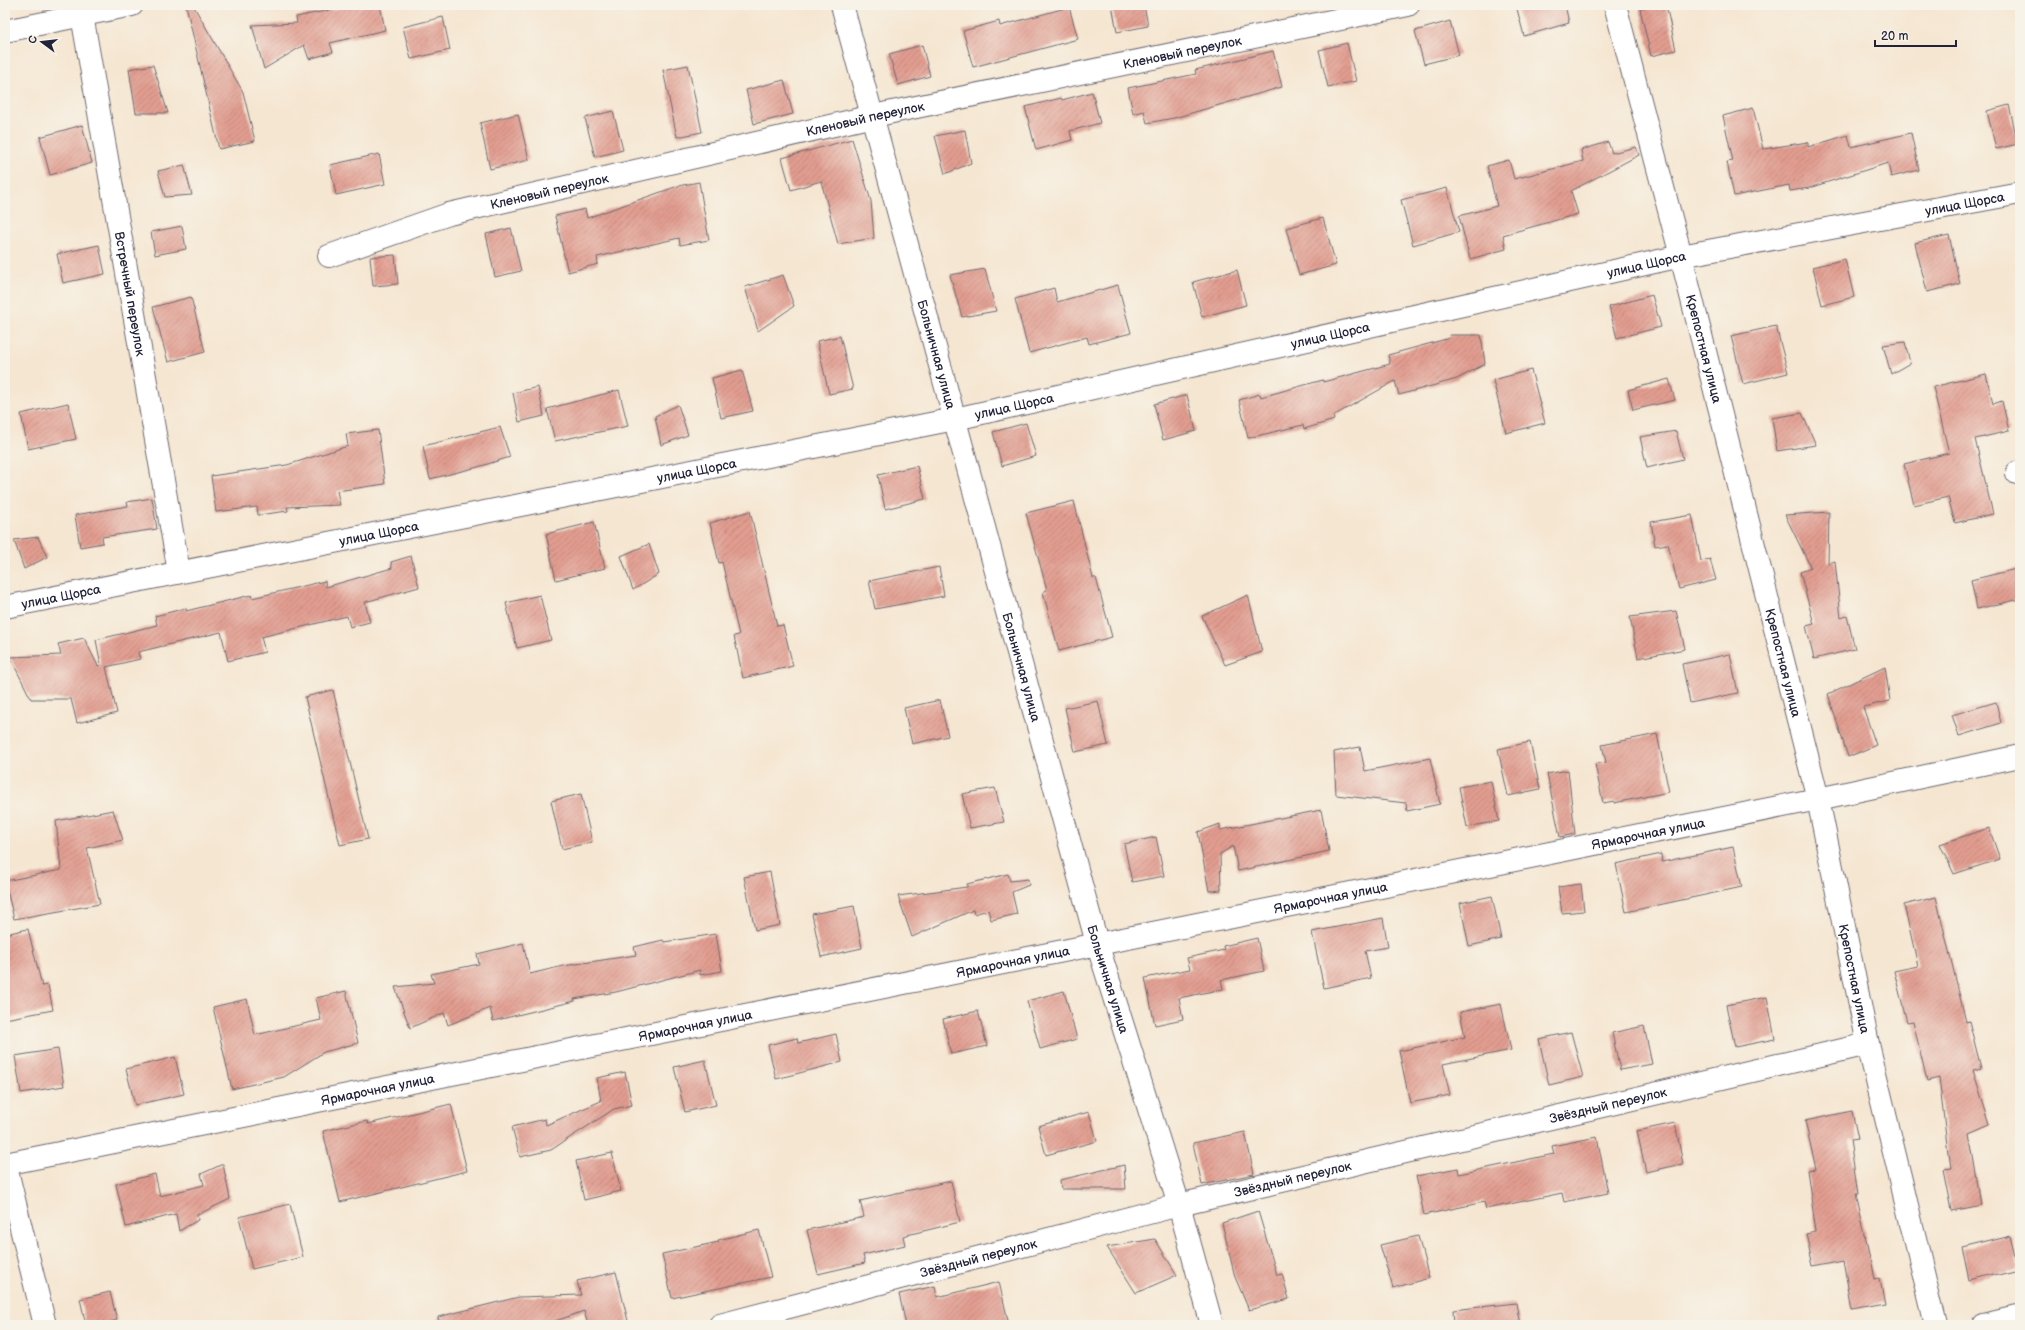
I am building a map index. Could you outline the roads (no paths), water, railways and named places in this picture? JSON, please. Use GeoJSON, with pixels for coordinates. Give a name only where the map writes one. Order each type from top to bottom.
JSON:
{"type":"FeatureCollection","features":[{"type":"Feature","properties":{"kind":"street"},"geometry":{"type":"LineString","coordinates":[[5,31],[132,5]]}},
{"type":"Feature","properties":{"kind":"street","name":"Больничная улица"},"geometry":{"type":"LineString","coordinates":[[842,5],[1097,943],[1179,1206],[1212,1325]]}},
{"type":"Feature","properties":{"kind":"street","name":"Кленовый переулок"},"geometry":{"type":"LineString","coordinates":[[329,256],[448,214],[873,116],[1408,5]]}},
{"type":"Feature","properties":{"kind":"street","name":"Крепостная улица"},"geometry":{"type":"LineString","coordinates":[[1615,5],[1682,256],[1818,799],[1868,1044],[1936,1325]]}},
{"type":"Feature","properties":{"kind":"street","name":"Встречный переулок"},"geometry":{"type":"LineString","coordinates":[[82,15],[179,572]]}},
{"type":"Feature","properties":{"kind":"street","name":"улица Щорса"},"geometry":{"type":"LineString","coordinates":[[5,606],[955,419],[1682,256],[2020,193]]}},
{"type":"Feature","properties":{"kind":"street","name":"Ярмарочная улица"},"geometry":{"type":"LineString","coordinates":[[5,1164],[1818,799],[2020,756]]}},
{"type":"Feature","properties":{"kind":"street","name":"Звёздный переулок"},"geometry":{"type":"LineString","coordinates":[[720,1325],[1179,1206],[1868,1044]]}},
{"type":"Feature","properties":{"kind":"street"},"geometry":{"type":"LineString","coordinates":[[5,1164],[45,1325]]}},
{"type":"Feature","properties":{"kind":"street"},"geometry":{"type":"LineString","coordinates":[[1982,1325],[2020,1316]]}}]}
